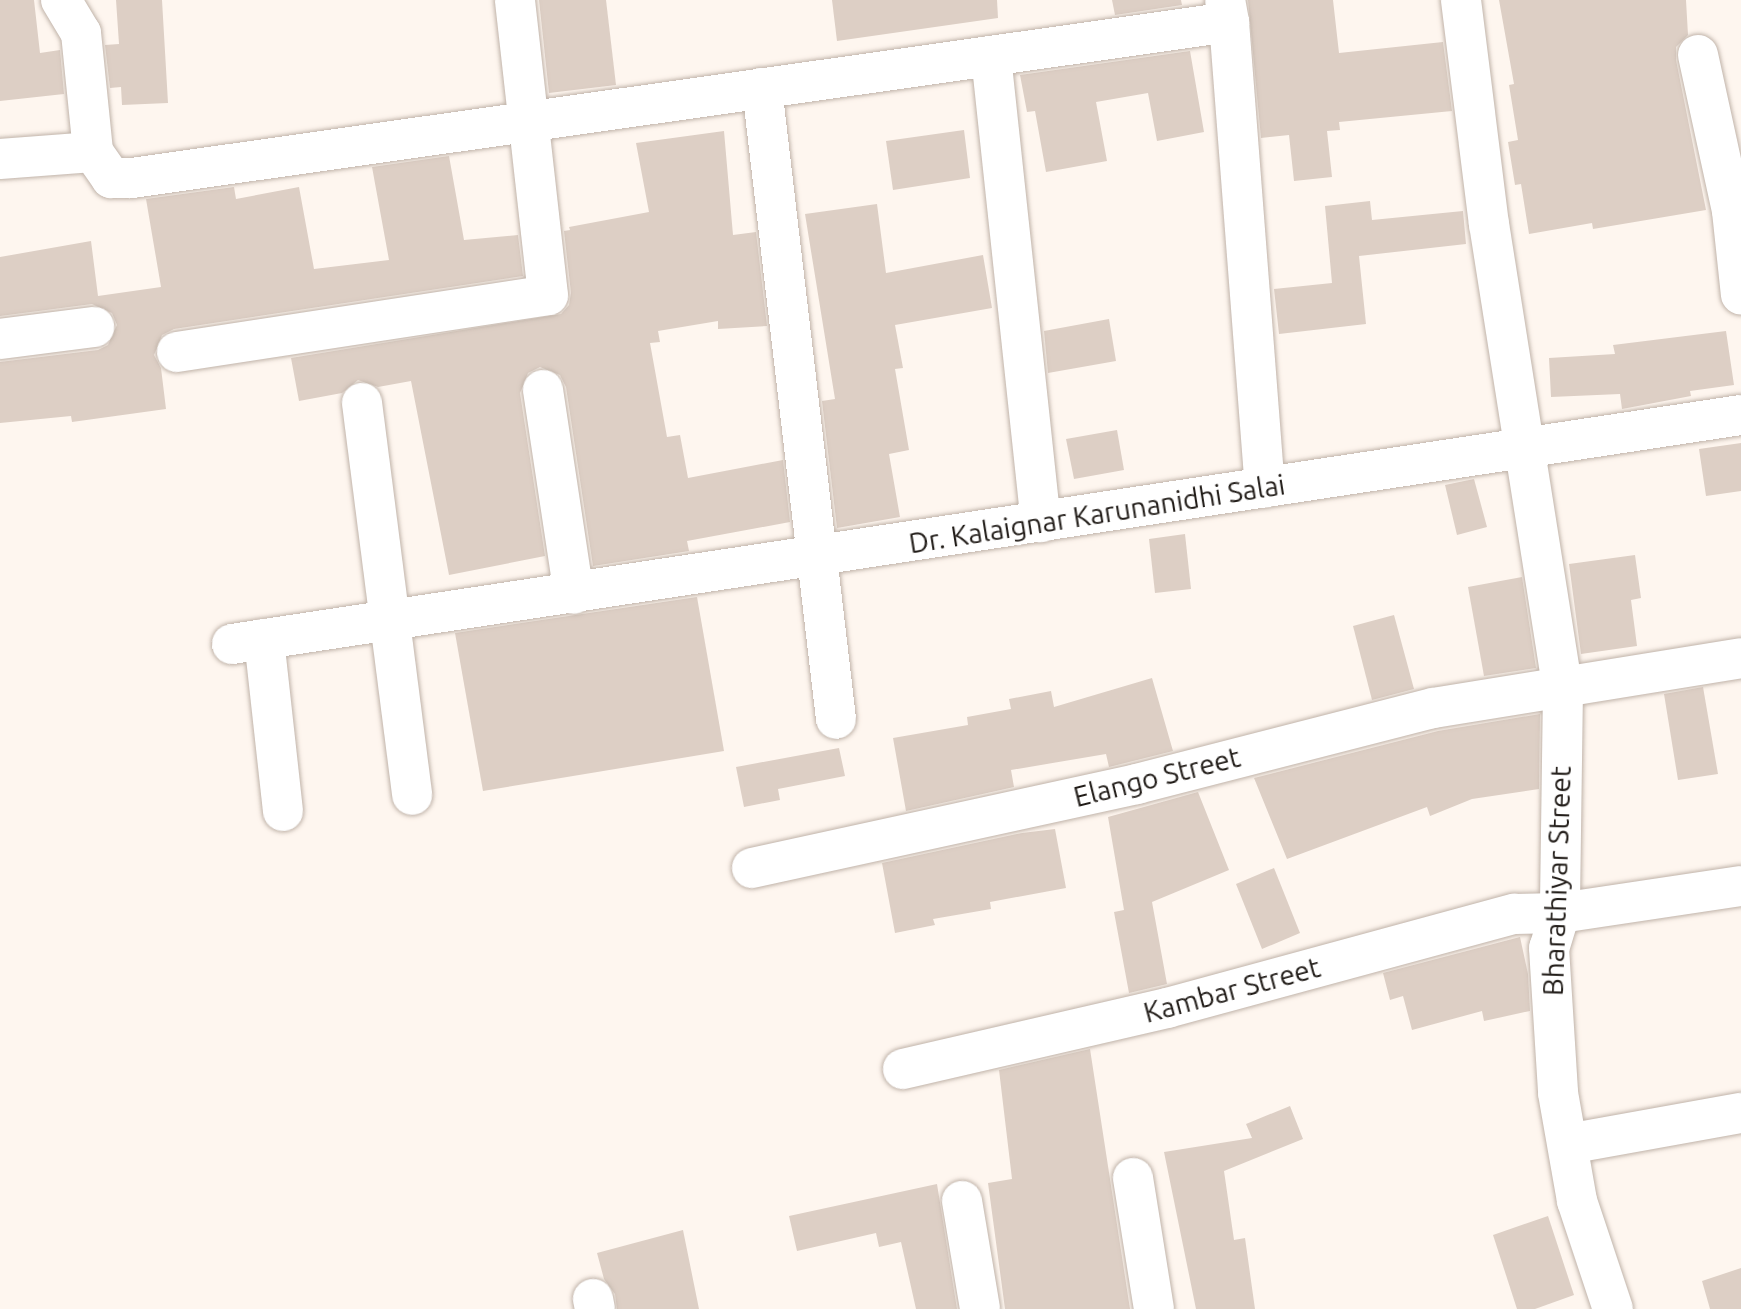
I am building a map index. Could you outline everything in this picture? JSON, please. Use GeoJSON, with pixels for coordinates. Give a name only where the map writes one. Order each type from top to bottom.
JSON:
{"type":"FeatureCollection","features":[{"type":"Feature","properties":{"kind":"street"},"geometry":{"type":"LineString","coordinates":[[61,0],[81,33],[93,152],[105,172],[119,179],[991,56],[1227,11],[1265,488]]}},
{"type":"Feature","properties":{"kind":"street"},"geometry":{"type":"LineString","coordinates":[[177,352],[545,298],[550,292],[515,0]]}},
{"type":"Feature","properties":{"kind":"street","name":"Bharathiyar Street"},"geometry":{"type":"LineString","coordinates":[[1461,0],[1489,224],[1563,689],[1560,913],[1549,948],[1558,1093],[1577,1201],[1613,1309]]}},
{"type":"Feature","properties":{"kind":"street"},"geometry":{"type":"LineString","coordinates":[[1698,55],[1732,211],[1741,295]]}},
{"type":"Feature","properties":{"kind":"street"},"geometry":{"type":"LineString","coordinates":[[991,56],[1041,522]]}},
{"type":"Feature","properties":{"kind":"street"},"geometry":{"type":"LineString","coordinates":[[762,88],[836,719]]}},
{"type":"Feature","properties":{"kind":"street"},"geometry":{"type":"LineString","coordinates":[[0,159],[93,152]]}},
{"type":"Feature","properties":{"kind":"street"},"geometry":{"type":"LineString","coordinates":[[0,339],[94,327]]}},
{"type":"Feature","properties":{"kind":"street"},"geometry":{"type":"LineString","coordinates":[[543,390],[574,594]]}},
{"type":"Feature","properties":{"kind":"street"},"geometry":{"type":"LineString","coordinates":[[362,403],[412,795]]}},
{"type":"Feature","properties":{"kind":"street","name":"Dr. Kalaignar Karunanidhi Salai"},"geometry":{"type":"LineString","coordinates":[[283,811],[248,642],[1741,415]]}},
{"type":"Feature","properties":{"kind":"street","name":"Elango Street"},"geometry":{"type":"LineString","coordinates":[[752,868],[1137,784],[1433,708],[1741,658]]}},
{"type":"Feature","properties":{"kind":"street","name":"Kambar Street"},"geometry":{"type":"LineString","coordinates":[[903,1069],[1167,1008],[1514,914],[1560,913],[1741,886]]}},
{"type":"Feature","properties":{"kind":"street"},"geometry":{"type":"LineString","coordinates":[[1568,1144],[1741,1113]]}},
{"type":"Feature","properties":{"kind":"street"},"geometry":{"type":"LineString","coordinates":[[1133,1178],[1154,1309]]}},
{"type":"Feature","properties":{"kind":"street"},"geometry":{"type":"LineString","coordinates":[[962,1201],[980,1309]]}},
{"type":"Feature","properties":{"kind":"building"},"geometry":{"type":"Polygon","coordinates":[[[0,0],[34,0],[40,53],[60,50],[64,94],[0,101],[0,0]]]}},
{"type":"Feature","properties":{"kind":"building"},"geometry":{"type":"Polygon","coordinates":[[[116,0],[162,0],[168,103],[122,105],[121,87],[110,88],[105,45],[119,44],[116,0]]]}},
{"type":"Feature","properties":{"kind":"building"},"geometry":{"type":"Polygon","coordinates":[[[539,0],[606,0],[616,85],[549,93],[539,0]]]}},
{"type":"Feature","properties":{"kind":"building"},"geometry":{"type":"Polygon","coordinates":[[[832,0],[997,0],[998,18],[837,41],[832,0]]]}},
{"type":"Feature","properties":{"kind":"building"},"geometry":{"type":"Polygon","coordinates":[[[1112,0],[1181,0],[1182,5],[1115,15],[1112,0]]]}},
{"type":"Feature","properties":{"kind":"building"},"geometry":{"type":"Polygon","coordinates":[[[1248,0],[1333,0],[1339,53],[1443,42],[1452,111],[1339,122],[1340,130],[1327,131],[1332,177],[1294,181],[1289,135],[1261,138],[1248,0]]]}},
{"type":"Feature","properties":{"kind":"building"},"geometry":{"type":"Polygon","coordinates":[[[1499,0],[1686,0],[1688,35],[1676,47],[1676,60],[1706,210],[1593,229],[1592,223],[1529,234],[1521,184],[1515,185],[1508,142],[1518,140],[1509,85],[1514,84],[1499,0]]]}},
{"type":"Feature","properties":{"kind":"building"},"geometry":{"type":"Polygon","coordinates":[[[1190,51],[1204,132],[1157,141],[1148,93],[1096,102],[1107,161],[1046,172],[1035,111],[1027,112],[1020,75],[1190,51]]]}},
{"type":"Feature","properties":{"kind":"building"},"geometry":{"type":"Polygon","coordinates":[[[964,130],[970,178],[893,190],[886,141],[964,130]]]}},
{"type":"Feature","properties":{"kind":"building"},"geometry":{"type":"Polygon","coordinates":[[[724,131],[733,235],[756,232],[767,326],[718,329],[718,321],[658,331],[660,342],[650,343],[667,437],[680,435],[688,478],[783,460],[790,522],[687,541],[689,551],[593,566],[566,387],[560,375],[540,367],[528,373],[520,393],[545,556],[449,575],[411,381],[378,387],[358,380],[342,393],[299,401],[291,358],[561,314],[569,305],[571,293],[564,231],[570,230],[569,227],[649,212],[636,143],[724,131]]]}},
{"type":"Feature","properties":{"kind":"building"},"geometry":{"type":"Polygon","coordinates":[[[449,156],[464,240],[518,235],[523,276],[174,329],[162,335],[154,355],[161,368],[166,409],[72,422],[71,416],[0,423],[0,362],[98,350],[108,345],[117,325],[112,313],[92,304],[0,316],[0,257],[91,241],[98,296],[161,287],[146,199],[234,187],[236,199],[299,187],[314,269],[389,260],[372,167],[449,156]]]}},
{"type":"Feature","properties":{"kind":"building"},"geometry":{"type":"Polygon","coordinates":[[[1370,201],[1372,220],[1463,211],[1466,244],[1359,256],[1366,324],[1279,334],[1274,289],[1332,283],[1325,206],[1370,201]]]}},
{"type":"Feature","properties":{"kind":"building"},"geometry":{"type":"Polygon","coordinates":[[[877,204],[886,273],[983,255],[992,308],[895,325],[903,368],[895,369],[909,450],[889,454],[900,517],[837,528],[822,401],[835,399],[805,214],[877,204]]]}},
{"type":"Feature","properties":{"kind":"building"},"geometry":{"type":"Polygon","coordinates":[[[1109,319],[1116,361],[1048,373],[1044,331],[1109,319]]]}},
{"type":"Feature","properties":{"kind":"building"},"geometry":{"type":"Polygon","coordinates":[[[1726,331],[1734,385],[1690,391],[1691,396],[1622,409],[1620,394],[1551,397],[1549,358],[1615,354],[1613,345],[1726,331]]]}},
{"type":"Feature","properties":{"kind":"building"},"geometry":{"type":"Polygon","coordinates":[[[1117,430],[1124,470],[1074,479],[1066,439],[1117,430]]]}},
{"type":"Feature","properties":{"kind":"building"},"geometry":{"type":"Polygon","coordinates":[[[1741,443],[1741,491],[1706,496],[1699,449],[1741,443]]]}},
{"type":"Feature","properties":{"kind":"building"},"geometry":{"type":"Polygon","coordinates":[[[1474,479],[1487,527],[1457,535],[1445,485],[1474,479]]]}},
{"type":"Feature","properties":{"kind":"building"},"geometry":{"type":"Polygon","coordinates":[[[1185,534],[1191,589],[1155,593],[1149,539],[1185,534]]]}},
{"type":"Feature","properties":{"kind":"building"},"geometry":{"type":"Polygon","coordinates":[[[1635,555],[1641,598],[1631,600],[1637,646],[1581,654],[1569,564],[1635,555]]]}},
{"type":"Feature","properties":{"kind":"building"},"geometry":{"type":"Polygon","coordinates":[[[1522,577],[1536,668],[1484,676],[1468,587],[1522,577]]]}},
{"type":"Feature","properties":{"kind":"building"},"geometry":{"type":"Polygon","coordinates":[[[697,597],[724,751],[483,791],[455,633],[697,597]]]}},
{"type":"Feature","properties":{"kind":"building"},"geometry":{"type":"Polygon","coordinates":[[[1394,615],[1414,689],[1372,700],[1353,626],[1394,615]]]}},
{"type":"Feature","properties":{"kind":"building"},"geometry":{"type":"Polygon","coordinates":[[[1152,678],[1173,751],[1109,767],[1106,754],[1011,770],[1014,787],[906,811],[893,738],[968,725],[967,717],[1011,709],[1009,699],[1051,691],[1054,707],[1152,678]]]}},
{"type":"Feature","properties":{"kind":"building"},"geometry":{"type":"Polygon","coordinates":[[[1703,687],[1718,774],[1678,780],[1664,694],[1703,687]]]}},
{"type":"Feature","properties":{"kind":"building"},"geometry":{"type":"Polygon","coordinates":[[[1540,714],[1539,789],[1472,799],[1430,816],[1427,807],[1287,859],[1254,778],[1438,731],[1540,714]]]}},
{"type":"Feature","properties":{"kind":"building"},"geometry":{"type":"Polygon","coordinates":[[[839,748],[845,776],[778,789],[780,800],[744,807],[736,767],[839,748]]]}},
{"type":"Feature","properties":{"kind":"building"},"geometry":{"type":"Polygon","coordinates":[[[1198,792],[1229,870],[1152,902],[1167,984],[1129,993],[1114,912],[1124,910],[1108,817],[1198,792]]]}},
{"type":"Feature","properties":{"kind":"building"},"geometry":{"type":"Polygon","coordinates":[[[1055,829],[1066,888],[990,902],[991,909],[933,919],[935,925],[895,933],[882,863],[1022,833],[1055,829]]]}},
{"type":"Feature","properties":{"kind":"building"},"geometry":{"type":"Polygon","coordinates":[[[1274,868],[1300,933],[1262,949],[1236,884],[1274,868]]]}},
{"type":"Feature","properties":{"kind":"building"},"geometry":{"type":"Polygon","coordinates":[[[1520,937],[1528,974],[1530,1011],[1484,1021],[1482,1011],[1412,1030],[1403,996],[1390,1000],[1383,973],[1520,937]]]}},
{"type":"Feature","properties":{"kind":"building"},"geometry":{"type":"Polygon","coordinates":[[[1090,1049],[1130,1309],[1005,1309],[988,1183],[1012,1179],[999,1070],[1090,1049]]]}},
{"type":"Feature","properties":{"kind":"building"},"geometry":{"type":"Polygon","coordinates":[[[1290,1106],[1303,1139],[1224,1171],[1234,1240],[1245,1238],[1255,1309],[1196,1309],[1164,1152],[1252,1138],[1246,1124],[1290,1106]]]}},
{"type":"Feature","properties":{"kind":"building"},"geometry":{"type":"Polygon","coordinates":[[[937,1184],[957,1309],[916,1309],[901,1242],[879,1247],[876,1233],[797,1251],[789,1216],[937,1184]]]}},
{"type":"Feature","properties":{"kind":"building"},"geometry":{"type":"Polygon","coordinates":[[[1548,1216],[1574,1295],[1535,1309],[1517,1309],[1493,1235],[1548,1216]]]}},
{"type":"Feature","properties":{"kind":"building"},"geometry":{"type":"Polygon","coordinates":[[[683,1230],[699,1309],[617,1309],[615,1294],[604,1279],[597,1253],[683,1230]]]}},
{"type":"Feature","properties":{"kind":"building"},"geometry":{"type":"Polygon","coordinates":[[[1741,1268],[1741,1309],[1710,1309],[1702,1281],[1741,1268]]]}}]}
